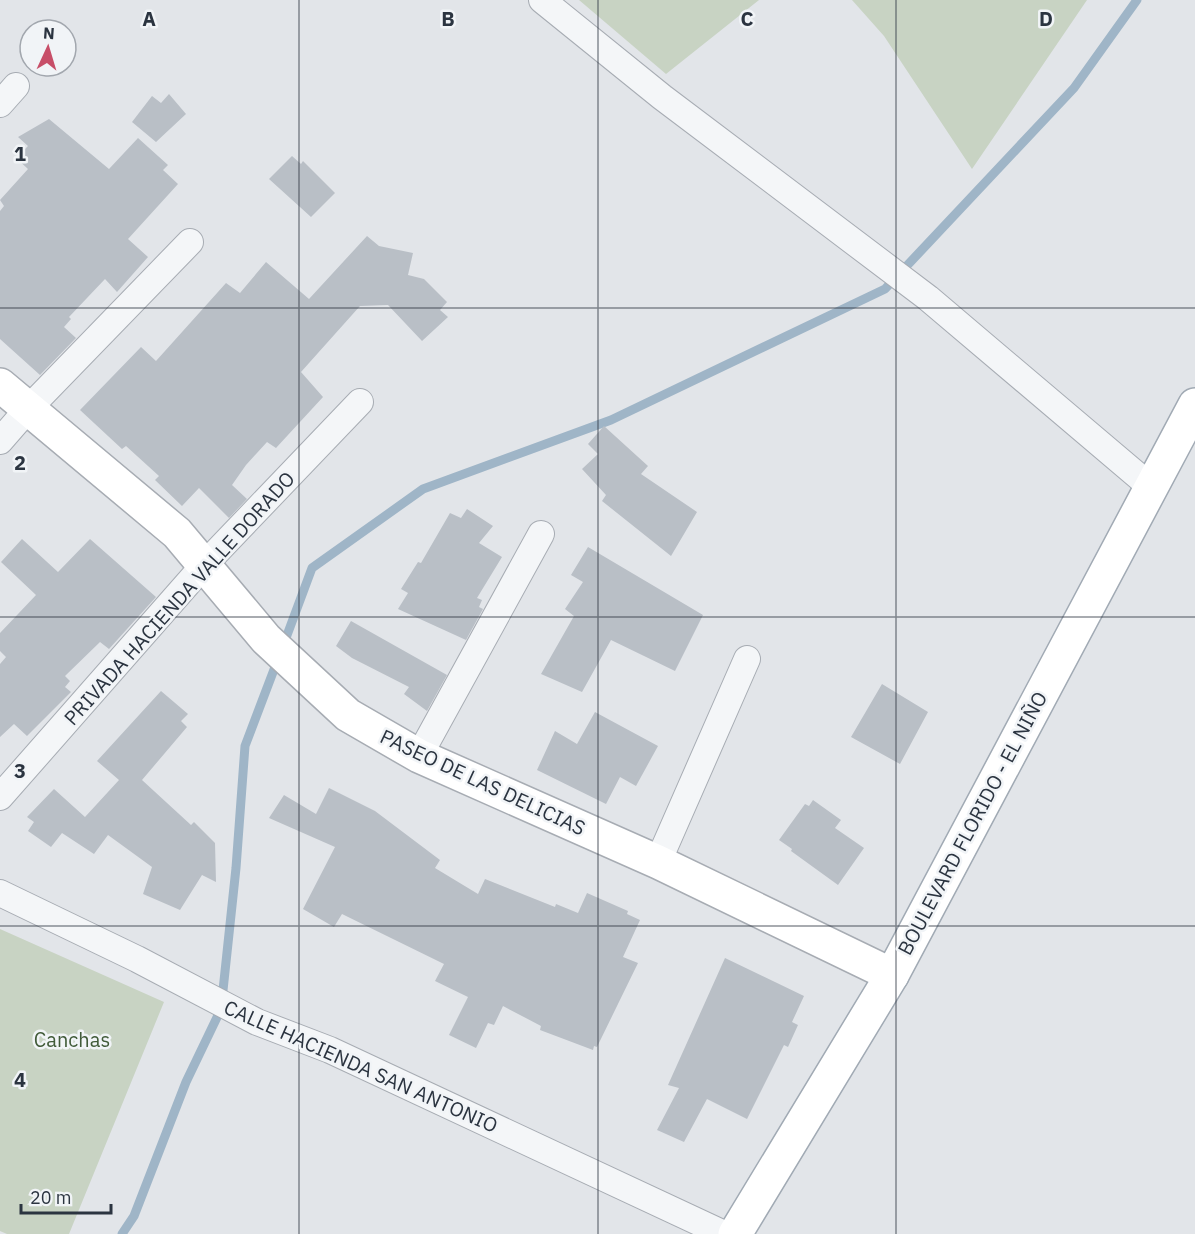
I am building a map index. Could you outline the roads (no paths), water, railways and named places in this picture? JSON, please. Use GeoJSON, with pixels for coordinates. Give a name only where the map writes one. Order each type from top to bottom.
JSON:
{"type":"FeatureCollection","features":[{"type":"Feature","properties":{"kind":"street"},"geometry":{"type":"LineString","coordinates":[[542,0],[662,97],[928,298],[1151,487]]}},
{"type":"Feature","properties":{"kind":"street"},"geometry":{"type":"LineString","coordinates":[[0,441],[189,242]]}},
{"type":"Feature","properties":{"kind":"street","name":"PASEO DE LAS DELICIAS"},"geometry":{"type":"LineString","coordinates":[[0,385],[27,410],[177,533],[266,639],[348,716],[419,756],[658,862],[892,975]]}},
{"type":"Feature","properties":{"kind":"street","name":"PRIVADA HACIENDA VALLE DORADO"},"geometry":{"type":"LineString","coordinates":[[0,797],[204,565],[360,402]]}},
{"type":"Feature","properties":{"kind":"street","name":"BOULEVARD FLORIDO - EL NIÑO"},"geometry":{"type":"LineString","coordinates":[[735,1234],[892,975],[1195,405]]}},
{"type":"Feature","properties":{"kind":"street"},"geometry":{"type":"LineString","coordinates":[[419,756],[541,534]]}},
{"type":"Feature","properties":{"kind":"street"},"geometry":{"type":"LineString","coordinates":[[658,862],[747,659]]}},
{"type":"Feature","properties":{"kind":"street","name":"CALLE HACIENDA SAN ANTONIO"},"geometry":{"type":"LineString","coordinates":[[0,893],[137,959],[257,1022],[330,1050],[724,1234]]}},
{"type":"Feature","properties":{"kind":"waterway"},"geometry":{"type":"LineString","coordinates":[[283,646],[312,568],[423,489],[611,420],[885,289],[1074,88],[1137,0]]}},
{"type":"Feature","properties":{"kind":"waterway"},"geometry":{"type":"LineString","coordinates":[[122,1234],[134,1216],[186,1082],[221,1009],[236,868],[245,746],[278,659]]}},
{"type":"Feature","properties":{"kind":"park label","name":"Canchas"},"geometry":{"type":"Point","coordinates":[72,1039]}}]}
